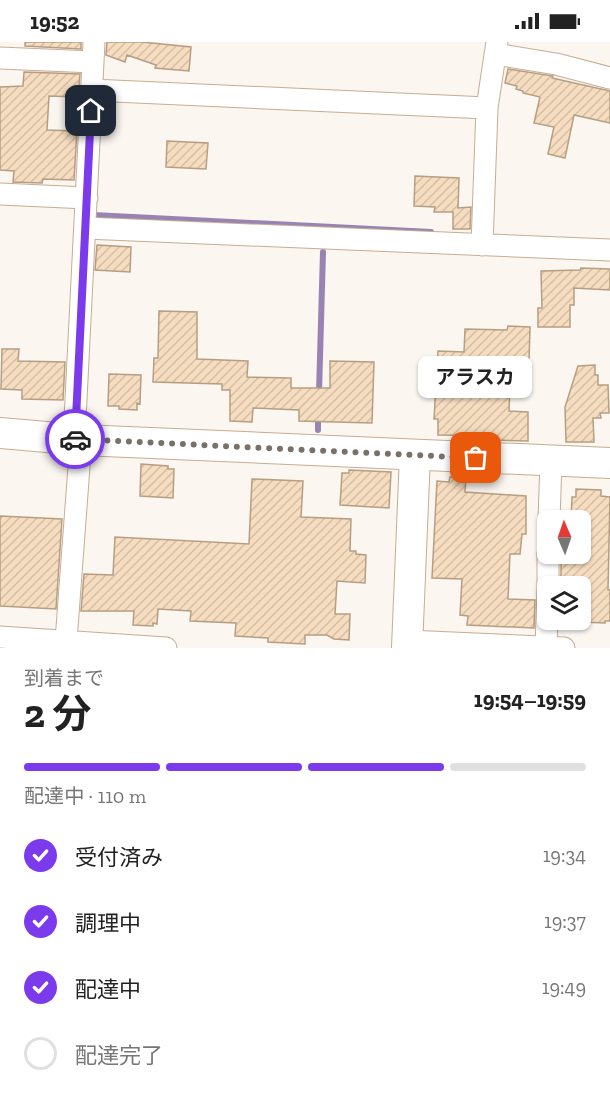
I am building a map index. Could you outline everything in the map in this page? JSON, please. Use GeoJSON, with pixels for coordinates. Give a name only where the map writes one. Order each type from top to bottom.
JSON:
{"type":"FeatureCollection","features":[{"type":"Feature","properties":{"kind":"main road"},"geometry":{"type":"LineString","coordinates":[[0,433],[77,439],[610,463]]}},
{"type":"Feature","properties":{"kind":"main road"},"geometry":{"type":"LineString","coordinates":[[407,644],[415,455]]}},
{"type":"Feature","properties":{"kind":"street"},"geometry":{"type":"LineString","coordinates":[[482,245],[487,108],[496,48],[610,78]]}},
{"type":"Feature","properties":{"kind":"street"},"geometry":{"type":"LineString","coordinates":[[0,58],[94,52],[66,641]]}},
{"type":"Feature","properties":{"kind":"street"},"geometry":{"type":"LineString","coordinates":[[92,90],[487,108]]}},
{"type":"Feature","properties":{"kind":"street"},"geometry":{"type":"LineString","coordinates":[[0,194],[87,198]]}},
{"type":"Feature","properties":{"kind":"street"},"geometry":{"type":"LineString","coordinates":[[85,228],[610,250]]}},
{"type":"Feature","properties":{"kind":"street"},"geometry":{"type":"LineString","coordinates":[[549,510],[551,461]]}},
{"type":"Feature","properties":{"kind":"street"},"geometry":{"type":"LineString","coordinates":[[407,644],[555,648],[553,630]]}},
{"type":"Feature","properties":{"kind":"street"},"geometry":{"type":"LineString","coordinates":[[0,637],[166,648]]}},
{"type":"Feature","properties":{"kind":"building"},"geometry":{"type":"Polygon","coordinates":[[[25,42],[81,42],[81,49],[25,46],[25,42]]]}},
{"type":"Feature","properties":{"kind":"building"},"geometry":{"type":"Polygon","coordinates":[[[107,42],[142,42],[191,47],[189,71],[155,68],[156,65],[127,55],[125,62],[106,55],[107,42]]]}},
{"type":"Feature","properties":{"kind":"building"},"geometry":{"type":"Polygon","coordinates":[[[508,69],[553,76],[552,78],[610,91],[610,123],[574,115],[565,158],[548,154],[554,127],[534,123],[540,97],[523,93],[516,89],[517,86],[505,83],[508,69]]]}},
{"type":"Feature","properties":{"kind":"building"},"geometry":{"type":"Polygon","coordinates":[[[24,72],[80,74],[78,97],[49,96],[47,130],[77,131],[74,180],[43,179],[42,183],[13,182],[14,171],[0,170],[0,87],[23,86],[24,72]]]}},
{"type":"Feature","properties":{"kind":"building"},"geometry":{"type":"Polygon","coordinates":[[[167,141],[208,143],[206,169],[166,167],[167,141]]]}},
{"type":"Feature","properties":{"kind":"building"},"geometry":{"type":"Polygon","coordinates":[[[415,176],[459,178],[458,208],[471,207],[470,229],[453,229],[453,212],[434,212],[435,207],[414,206],[415,176]]]}},
{"type":"Feature","properties":{"kind":"building"},"geometry":{"type":"Polygon","coordinates":[[[97,245],[131,247],[130,272],[95,270],[97,245]]]}},
{"type":"Feature","properties":{"kind":"building"},"geometry":{"type":"Polygon","coordinates":[[[581,268],[610,269],[610,290],[574,288],[574,305],[570,305],[570,327],[538,327],[538,308],[542,308],[541,271],[580,270],[581,268]]]}},
{"type":"Feature","properties":{"kind":"building"},"geometry":{"type":"Polygon","coordinates":[[[159,311],[197,312],[197,359],[248,361],[247,377],[291,378],[291,388],[330,388],[330,361],[374,362],[372,423],[299,421],[299,410],[253,408],[252,422],[230,421],[230,390],[222,390],[222,384],[153,382],[154,358],[158,358],[159,311]]]}},
{"type":"Feature","properties":{"kind":"building"},"geometry":{"type":"Polygon","coordinates":[[[508,326],[530,327],[529,362],[511,361],[509,411],[528,412],[528,441],[492,440],[492,436],[438,435],[438,419],[434,419],[438,351],[464,352],[465,329],[507,330],[508,326]]]}},
{"type":"Feature","properties":{"kind":"building"},"geometry":{"type":"Polygon","coordinates":[[[2,349],[19,349],[18,361],[65,362],[63,400],[22,399],[22,390],[1,389],[2,349]]]}},
{"type":"Feature","properties":{"kind":"building"},"geometry":{"type":"Polygon","coordinates":[[[595,365],[598,385],[608,385],[609,413],[600,413],[601,418],[593,418],[594,442],[566,442],[565,407],[578,366],[595,365]]]}},
{"type":"Feature","properties":{"kind":"building"},"geometry":{"type":"Polygon","coordinates":[[[109,374],[141,375],[140,404],[137,403],[137,410],[108,406],[109,374]]]}},
{"type":"Feature","properties":{"kind":"building"},"geometry":{"type":"Polygon","coordinates":[[[141,464],[168,466],[168,469],[174,469],[173,498],[140,496],[141,464]]]}},
{"type":"Feature","properties":{"kind":"building"},"geometry":{"type":"Polygon","coordinates":[[[349,470],[391,472],[389,508],[340,505],[342,473],[349,473],[349,470]]]}},
{"type":"Feature","properties":{"kind":"building"},"geometry":{"type":"Polygon","coordinates":[[[450,477],[466,478],[465,492],[526,496],[526,534],[522,534],[520,554],[510,554],[508,599],[535,600],[534,628],[467,625],[468,616],[460,615],[462,579],[432,578],[437,481],[449,482],[450,477]]]}},
{"type":"Feature","properties":{"kind":"building"},"geometry":{"type":"Polygon","coordinates":[[[252,479],[303,481],[301,517],[351,519],[350,551],[366,555],[365,583],[337,581],[335,614],[350,614],[349,640],[334,639],[327,635],[305,635],[305,644],[268,642],[268,638],[235,636],[236,623],[190,621],[191,611],[158,609],[157,624],[153,623],[153,626],[133,625],[134,611],[81,611],[84,574],[113,575],[115,537],[249,544],[252,479]]]}},
{"type":"Feature","properties":{"kind":"building"},"geometry":{"type":"Polygon","coordinates":[[[576,489],[601,490],[601,496],[610,497],[608,590],[610,590],[610,621],[605,621],[605,623],[591,622],[591,576],[561,576],[561,564],[591,564],[591,510],[571,510],[572,497],[576,497],[576,489]]]}},
{"type":"Feature","properties":{"kind":"building"},"geometry":{"type":"Polygon","coordinates":[[[0,516],[62,519],[56,609],[0,606],[0,516]]]}},
{"type":"Feature","properties":{"kind":"waterway"},"geometry":{"type":"LineString","coordinates":[[93,215],[431,232]]}},
{"type":"Feature","properties":{"kind":"waterway"},"geometry":{"type":"LineString","coordinates":[[319,393],[323,252]]}},
{"type":"Feature","properties":{"kind":"waterway"},"geometry":{"type":"LineString","coordinates":[[318,416],[318,430]]}},
{"type":"Feature","properties":{"kind":"way so far"},"geometry":{"type":"LineString","coordinates":[[75,439],[476,458]]}},
{"type":"Feature","properties":{"kind":"place","name":"アラスカ"},"geometry":{"type":"Point","coordinates":[476,458]}},
{"type":"Feature","properties":{"kind":"route"},"geometry":{"type":"LineString","coordinates":[[75,439],[91,111]]}}]}
